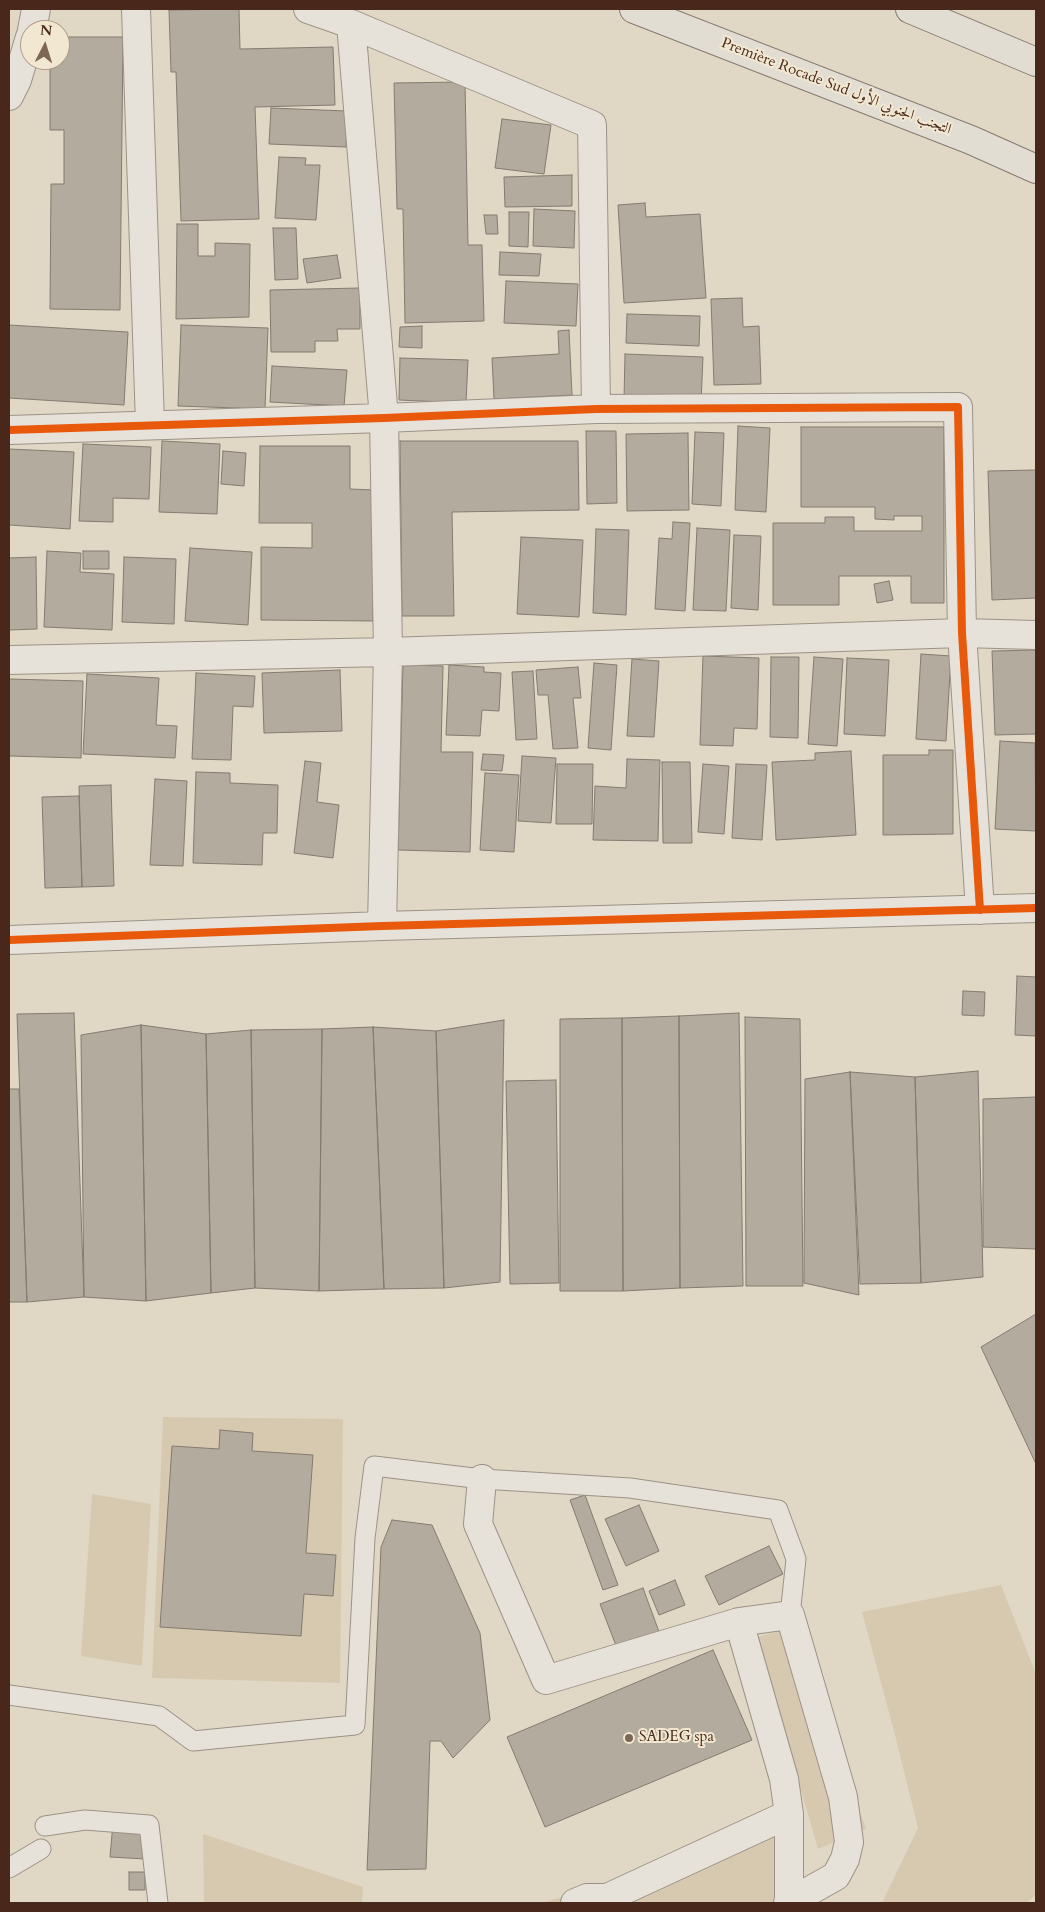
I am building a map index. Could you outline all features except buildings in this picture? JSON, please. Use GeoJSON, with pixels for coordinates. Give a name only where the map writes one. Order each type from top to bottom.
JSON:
{"type":"FeatureCollection","features":[{"type":"Feature","properties":{"kind":"highway","name":"Première Rocade Sud التجنب الجنوبي الأول"},"geometry":{"type":"LineString","coordinates":[[634,9],[971,140],[1036,169]]}},
{"type":"Feature","properties":{"kind":"highway"},"geometry":{"type":"LineString","coordinates":[[910,9],[1036,62]]}},
{"type":"Feature","properties":{"kind":"highway"},"geometry":{"type":"LineString","coordinates":[[971,140],[1036,188]]}},
{"type":"Feature","properties":{"kind":"street"},"geometry":{"type":"LineString","coordinates":[[136,9],[150,424]]}},
{"type":"Feature","properties":{"kind":"street"},"geometry":{"type":"LineString","coordinates":[[308,9],[351,24],[592,125],[596,409]]}},
{"type":"Feature","properties":{"kind":"street"},"geometry":{"type":"LineString","coordinates":[[351,24],[384,418],[388,652],[382,926]]}},
{"type":"Feature","properties":{"kind":"street"},"geometry":{"type":"LineString","coordinates":[[9,96],[18,80],[21,70]]}},
{"type":"Feature","properties":{"kind":"street"},"geometry":{"type":"LineString","coordinates":[[9,430],[596,409],[958,407],[962,632],[980,910]]}},
{"type":"Feature","properties":{"kind":"street"},"geometry":{"type":"LineString","coordinates":[[9,660],[388,652],[962,632],[1036,635]]}},
{"type":"Feature","properties":{"kind":"street"},"geometry":{"type":"LineString","coordinates":[[9,940],[382,926],[1036,908]]}},
{"type":"Feature","properties":{"kind":"street"},"geometry":{"type":"LineString","coordinates":[[482,1479],[478,1524],[546,1680],[739,1622],[790,1615],[843,1797],[849,1842],[845,1859],[836,1876],[788,1902],[789,1814],[784,1779],[739,1622]]}},
{"type":"Feature","properties":{"kind":"street"},"geometry":{"type":"LineString","coordinates":[[575,1903],[587,1898],[607,1898],[789,1814]]}},
{"type":"Feature","properties":{"kind":"lane"},"geometry":{"type":"LineString","coordinates":[[9,1695],[159,1716],[193,1741],[355,1725],[366,1538],[374,1466],[482,1479],[630,1488],[778,1510],[796,1559],[790,1615]]}},
{"type":"Feature","properties":{"kind":"lane"},"geometry":{"type":"LineString","coordinates":[[45,1826],[85,1820],[149,1826],[158,1903]]}},
{"type":"Feature","properties":{"kind":"lane"},"geometry":{"type":"LineString","coordinates":[[9,1868],[41,1849]]}},
{"type":"Feature","properties":{"kind":"shaded area"},"geometry":{"type":"Polygon","coordinates":[[[163,1417],[343,1419],[340,1683],[152,1678],[163,1417]]]}},
{"type":"Feature","properties":{"kind":"shaded area"},"geometry":{"type":"Polygon","coordinates":[[[92,1494],[151,1504],[142,1666],[81,1656],[92,1494]]]}},
{"type":"Feature","properties":{"kind":"shaded area"},"geometry":{"type":"Polygon","coordinates":[[[1001,1585],[1036,1674],[1036,1895],[1026,1903],[882,1903],[918,1828],[862,1612],[1001,1585]]]}},
{"type":"Feature","properties":{"kind":"shaded area"},"geometry":{"type":"Polygon","coordinates":[[[796,1627],[866,1829],[818,1849],[757,1637],[796,1627]]]}},
{"type":"Feature","properties":{"kind":"shaded area"},"geometry":{"type":"Polygon","coordinates":[[[783,1829],[802,1903],[542,1903],[783,1829]]]}},
{"type":"Feature","properties":{"kind":"shaded area"},"geometry":{"type":"Polygon","coordinates":[[[203,1834],[363,1887],[362,1903],[204,1903],[203,1834]]]}},
{"type":"Feature","properties":{"kind":"cycle path"},"geometry":{"type":"LineString","coordinates":[[9,430],[596,409],[958,407],[962,633],[980,910]]}},
{"type":"Feature","properties":{"kind":"cycle path"},"geometry":{"type":"LineString","coordinates":[[9,940],[382,926],[1036,908]]}},
{"type":"Feature","properties":{"kind":"place","name":"SADEG spa"},"geometry":{"type":"Point","coordinates":[629,1738]}}]}
